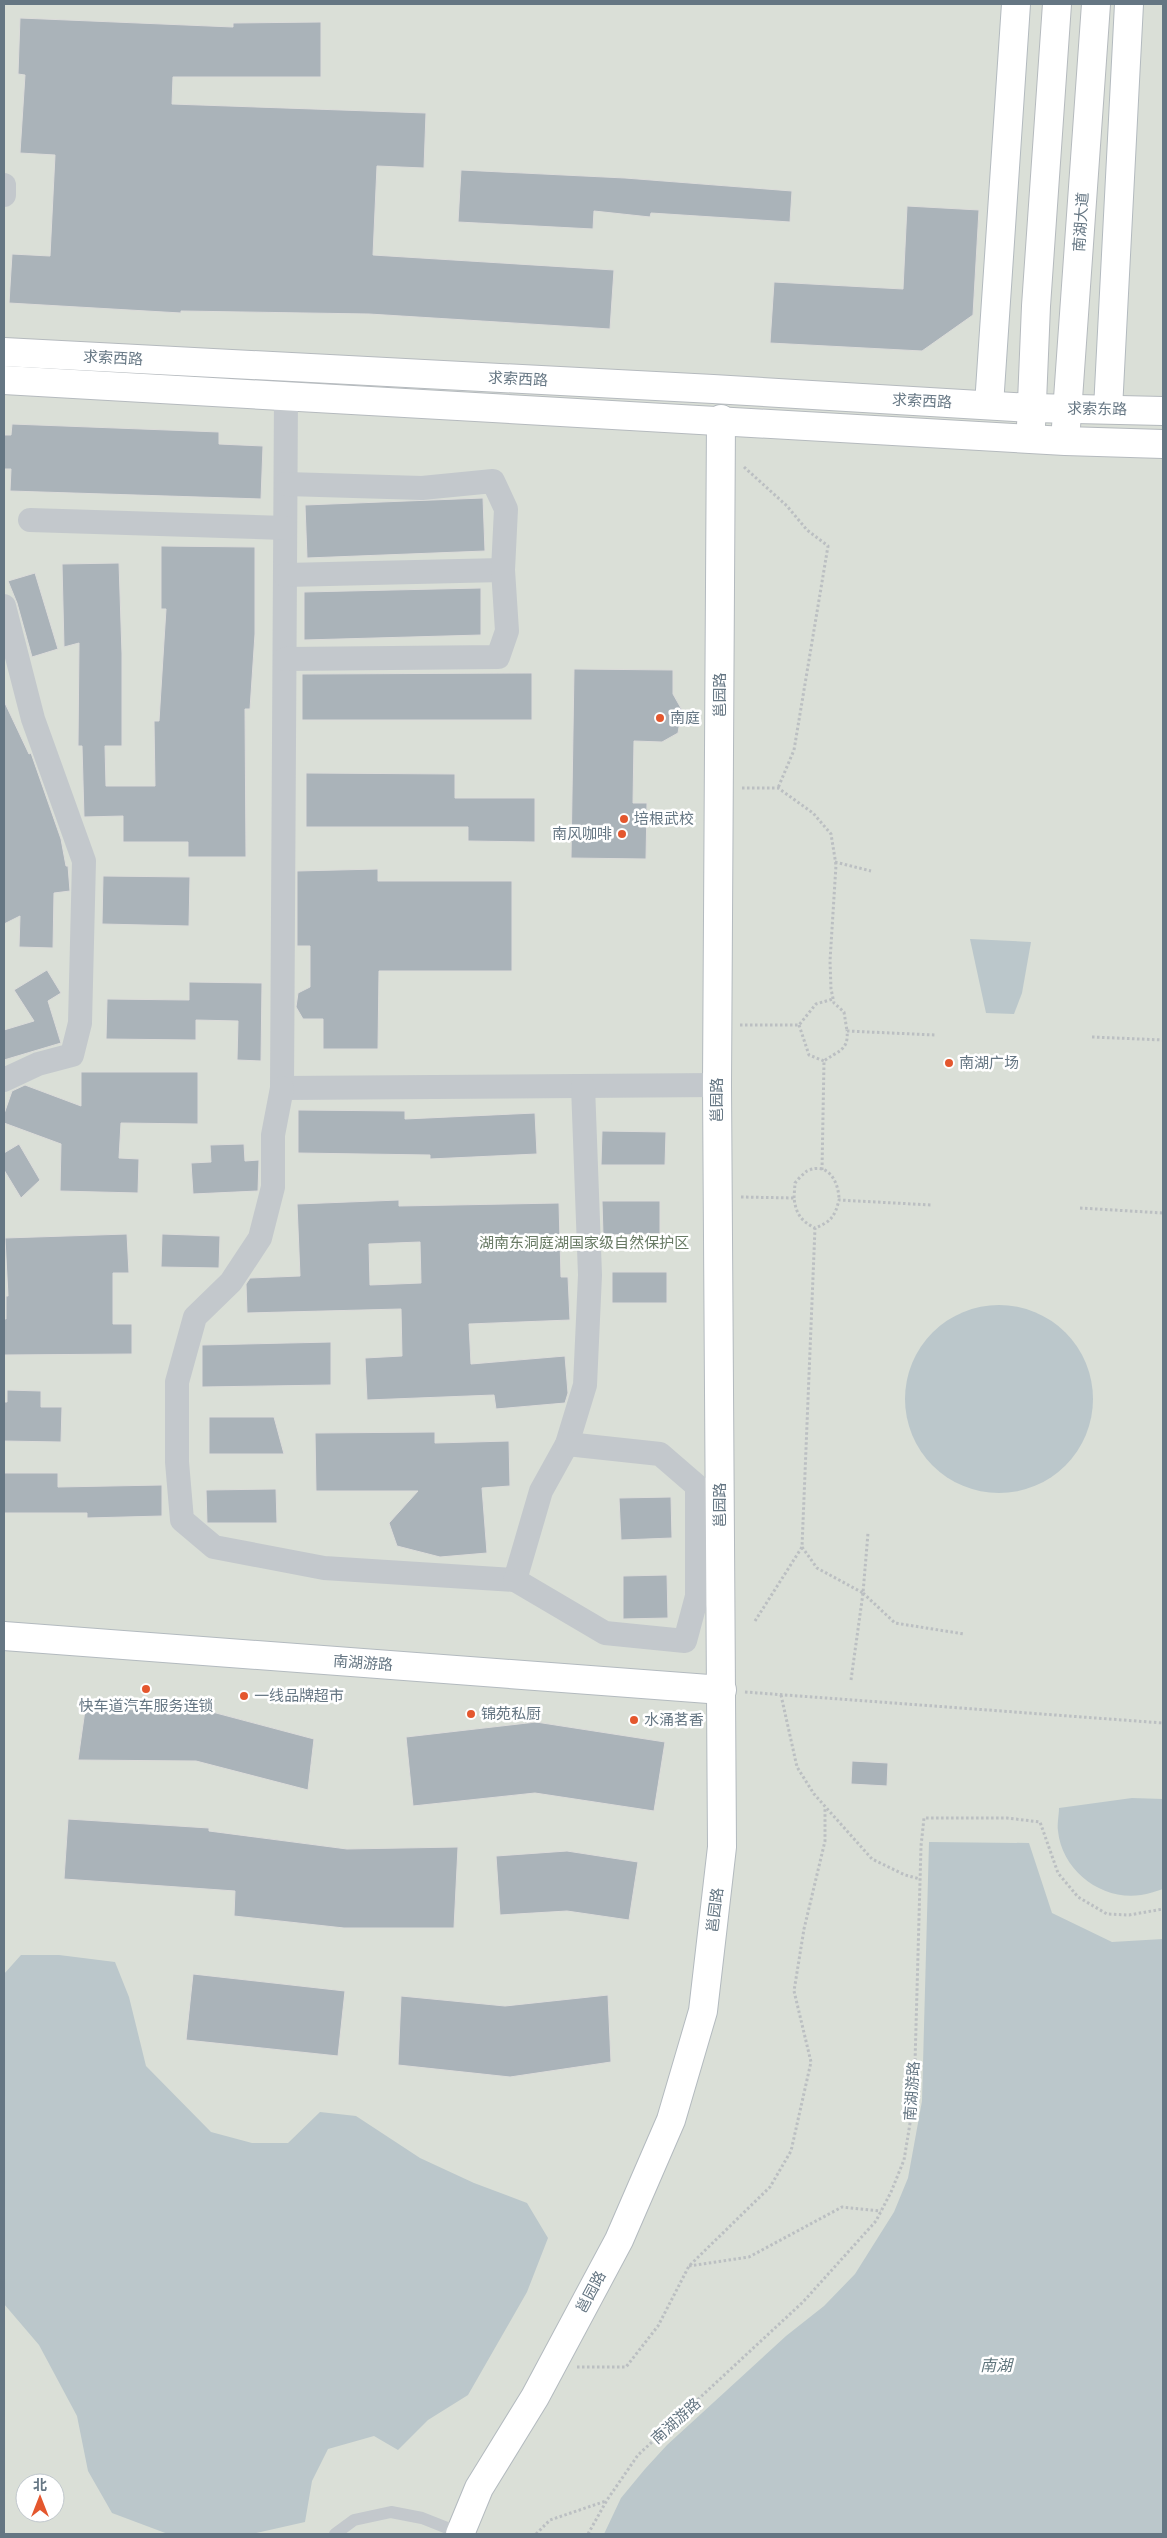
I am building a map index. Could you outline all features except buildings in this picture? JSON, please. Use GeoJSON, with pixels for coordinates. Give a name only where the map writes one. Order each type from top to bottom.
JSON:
{"type":"FeatureCollection","features":[{"type":"Feature","properties":{"kind":"main road"},"geometry":{"type":"LineString","coordinates":[[989,405],[1016,4]]}},
{"type":"Feature","properties":{"kind":"main road"},"geometry":{"type":"LineString","coordinates":[[1030,438],[1036,306],[1057,4]]}},
{"type":"Feature","properties":{"kind":"main road","name":"南湖大道"},"geometry":{"type":"LineString","coordinates":[[1064,441],[1096,4]]}},
{"type":"Feature","properties":{"kind":"main road"},"geometry":{"type":"LineString","coordinates":[[1108,409],[1129,4]]}},
{"type":"Feature","properties":{"kind":"main road","name":"求索西路"},"geometry":{"type":"LineString","coordinates":[[4,352],[1032,408]]}},
{"type":"Feature","properties":{"kind":"main road","name":"求索西路"},"geometry":{"type":"LineString","coordinates":[[4,380],[286,395],[721,433],[1030,438],[1163,444]]}},
{"type":"Feature","properties":{"kind":"main road","name":"求索东路"},"geometry":{"type":"LineString","coordinates":[[1032,408],[1163,411]]}},
{"type":"Feature","properties":{"kind":"main road","name":"邕园路"},"geometry":{"type":"LineString","coordinates":[[460,2534],[479,2488],[551,2366],[619,2240],[671,2120],[703,2011],[722,1846],[717,1086],[721,433]]}},
{"type":"Feature","properties":{"kind":"main road","name":"南湖游路"},"geometry":{"type":"LineString","coordinates":[[4,1636],[722,1690]]}},
{"type":"Feature","properties":{"kind":"street"},"geometry":{"type":"LineString","coordinates":[[4,185],[4,195]]}},
{"type":"Feature","properties":{"kind":"street"},"geometry":{"type":"LineString","coordinates":[[286,395],[282,1088],[272,1135],[272,1187],[260,1238],[230,1282],[195,1317],[177,1382],[177,1462],[182,1520],[214,1548],[324,1568],[516,1580],[604,1633],[685,1641],[697,1596],[697,1486],[660,1454],[567,1444]]}},
{"type":"Feature","properties":{"kind":"street"},"geometry":{"type":"LineString","coordinates":[[285,659],[498,657],[507,631],[502,570],[506,509],[493,481],[422,488],[286,484]]}},
{"type":"Feature","properties":{"kind":"street"},"geometry":{"type":"LineString","coordinates":[[30,520],[286,528]]}},
{"type":"Feature","properties":{"kind":"street"},"geometry":{"type":"LineString","coordinates":[[285,574],[502,570]]}},
{"type":"Feature","properties":{"kind":"street"},"geometry":{"type":"LineString","coordinates":[[4,606],[32,719],[84,861],[80,1023],[72,1056],[38,1064],[4,1080]]}},
{"type":"Feature","properties":{"kind":"street"},"geometry":{"type":"LineString","coordinates":[[516,1580],[542,1491],[567,1444],[585,1385],[590,1275],[583,1086]]}},
{"type":"Feature","properties":{"kind":"street"},"geometry":{"type":"LineString","coordinates":[[282,1088],[717,1086]]}},
{"type":"Feature","properties":{"kind":"lane"},"geometry":{"type":"LineString","coordinates":[[335,2534],[354,2520],[390,2512],[422,2518],[460,2534]]}},
{"type":"Feature","properties":{"kind":"path"},"geometry":{"type":"LineString","coordinates":[[721,433],[807,530],[828,546],[794,750],[778,788]]}},
{"type":"Feature","properties":{"kind":"path"},"geometry":{"type":"LineString","coordinates":[[719,788],[778,788],[813,813],[831,834],[836,862],[834,931],[830,961],[834,1003],[844,1012],[847,1031],[846,1045],[841,1052],[824,1061],[809,1055],[799,1025]]}},
{"type":"Feature","properties":{"kind":"path"},"geometry":{"type":"LineString","coordinates":[[836,862],[871,872]]}},
{"type":"Feature","properties":{"kind":"path"},"geometry":{"type":"LineString","coordinates":[[799,1025],[816,1004],[833,999]]}},
{"type":"Feature","properties":{"kind":"path"},"geometry":{"type":"LineString","coordinates":[[717,1024],[799,1025]]}},
{"type":"Feature","properties":{"kind":"path"},"geometry":{"type":"LineString","coordinates":[[847,1031],[935,1035]]}},
{"type":"Feature","properties":{"kind":"path"},"geometry":{"type":"LineString","coordinates":[[1092,1037],[1163,1040]]}},
{"type":"Feature","properties":{"kind":"path"},"geometry":{"type":"LineString","coordinates":[[822,1170],[824,1061]]}},
{"type":"Feature","properties":{"kind":"path"},"geometry":{"type":"LineString","coordinates":[[828,1171],[839,1189],[836,1214],[828,1223],[815,1228],[804,1223],[796,1211],[794,1198],[795,1183],[806,1172],[828,1171]]}},
{"type":"Feature","properties":{"kind":"path"},"geometry":{"type":"LineString","coordinates":[[718,1197],[794,1198]]}},
{"type":"Feature","properties":{"kind":"path"},"geometry":{"type":"LineString","coordinates":[[839,1200],[931,1205]]}},
{"type":"Feature","properties":{"kind":"path"},"geometry":{"type":"LineString","coordinates":[[1080,1208],[1163,1213]]}},
{"type":"Feature","properties":{"kind":"path"},"geometry":{"type":"LineString","coordinates":[[756,1621],[802,1548],[815,1228]]}},
{"type":"Feature","properties":{"kind":"path"},"geometry":{"type":"LineString","coordinates":[[851,1680],[863,1593],[868,1533]]}},
{"type":"Feature","properties":{"kind":"path"},"geometry":{"type":"LineString","coordinates":[[802,1548],[817,1568],[863,1593],[895,1623],[964,1634]]}},
{"type":"Feature","properties":{"kind":"path"},"geometry":{"type":"LineString","coordinates":[[722,1690],[1163,1723]]}},
{"type":"Feature","properties":{"kind":"path"},"geometry":{"type":"LineString","coordinates":[[781,1695],[797,1767],[825,1808],[872,1858],[904,1875],[920,1878]]}},
{"type":"Feature","properties":{"kind":"path"},"geometry":{"type":"LineString","coordinates":[[551,2366],[626,2367],[658,2326],[689,2266],[770,2187],[791,2151],[811,2062],[794,1991],[804,1928],[825,1841],[825,1808]]}},
{"type":"Feature","properties":{"kind":"path","name":"南湖游路"},"geometry":{"type":"LineString","coordinates":[[588,2534],[607,2500],[638,2455],[803,2302],[857,2244],[881,2211],[904,2160],[914,2099],[920,1846],[924,1818],[1007,1818],[1040,1822],[1058,1873],[1078,1897],[1107,1914],[1128,1915],[1163,1909]]}},
{"type":"Feature","properties":{"kind":"path"},"geometry":{"type":"LineString","coordinates":[[689,2266],[749,2257],[810,2226],[842,2206],[881,2211]]}},
{"type":"Feature","properties":{"kind":"path"},"geometry":{"type":"LineString","coordinates":[[536,2534],[550,2520],[607,2500]]}},
{"type":"Feature","properties":{"kind":"green space","name":"湖南东洞庭湖国家级自然保护区"},"geometry":{"type":"Polygon","coordinates":[[[4,4],[1163,4],[1163,2534],[4,2534],[4,4]]]}},
{"type":"Feature","properties":{"kind":"water"},"geometry":{"type":"Polygon","coordinates":[[[970,939],[1031,942],[1022,993],[1014,1014],[986,1013],[970,939]]]}},
{"type":"Feature","properties":{"kind":"water"},"geometry":{"type":"Polygon","coordinates":[[[999,1305],[1026,1309],[1043,1316],[1065,1333],[1082,1355],[1089,1372],[1093,1399],[1089,1426],[1082,1443],[1065,1465],[1043,1482],[1026,1489],[999,1493],[972,1489],[955,1482],[933,1465],[916,1443],[909,1426],[905,1399],[909,1372],[916,1355],[933,1333],[955,1316],[972,1309],[999,1305]]]}},
{"type":"Feature","properties":{"kind":"water"},"geometry":{"type":"Polygon","coordinates":[[[1132,1798],[1163,1799],[1163,1889],[1144,1895],[1126,1896],[1099,1888],[1086,1880],[1076,1870],[1067,1859],[1061,1845],[1058,1822],[1059,1808],[1132,1798]]]}},
{"type":"Feature","properties":{"kind":"water","name":"南湖"},"geometry":{"type":"Polygon","coordinates":[[[929,1842],[1029,1843],[1052,1913],[1112,1942],[1163,1939],[1163,2534],[604,2534],[621,2498],[645,2469],[667,2445],[786,2336],[824,2306],[855,2274],[894,2212],[908,2178],[922,2101],[929,1842]]]}},
{"type":"Feature","properties":{"kind":"water"},"geometry":{"type":"Polygon","coordinates":[[[21,1955],[59,1955],[115,1962],[129,1997],[146,2066],[211,2132],[252,2143],[288,2143],[320,2112],[356,2116],[420,2158],[474,2183],[527,2203],[548,2238],[527,2292],[468,2395],[428,2420],[398,2450],[374,2436],[328,2449],[312,2481],[305,2522],[252,2534],[168,2534],[112,2513],[88,2471],[77,2416],[39,2345],[4,2304],[4,1974],[21,1955]]]}},
{"type":"Feature","properties":{"kind":"place","name":"南庭"},"geometry":{"type":"Point","coordinates":[660,718]}},
{"type":"Feature","properties":{"kind":"place","name":"培根武校"},"geometry":{"type":"Point","coordinates":[624,819]}},
{"type":"Feature","properties":{"kind":"place","name":"南风咖啡"},"geometry":{"type":"Point","coordinates":[622,834]}},
{"type":"Feature","properties":{"kind":"place","name":"南湖广场"},"geometry":{"type":"Point","coordinates":[949,1063]}},
{"type":"Feature","properties":{"kind":"place","name":"快车道汽车服务连锁"},"geometry":{"type":"Point","coordinates":[146,1689]}},
{"type":"Feature","properties":{"kind":"place","name":"一线品牌超市"},"geometry":{"type":"Point","coordinates":[244,1696]}},
{"type":"Feature","properties":{"kind":"place","name":"锦苑私厨"},"geometry":{"type":"Point","coordinates":[471,1714]}},
{"type":"Feature","properties":{"kind":"place","name":"水涌茗香"},"geometry":{"type":"Point","coordinates":[634,1720]}}]}
